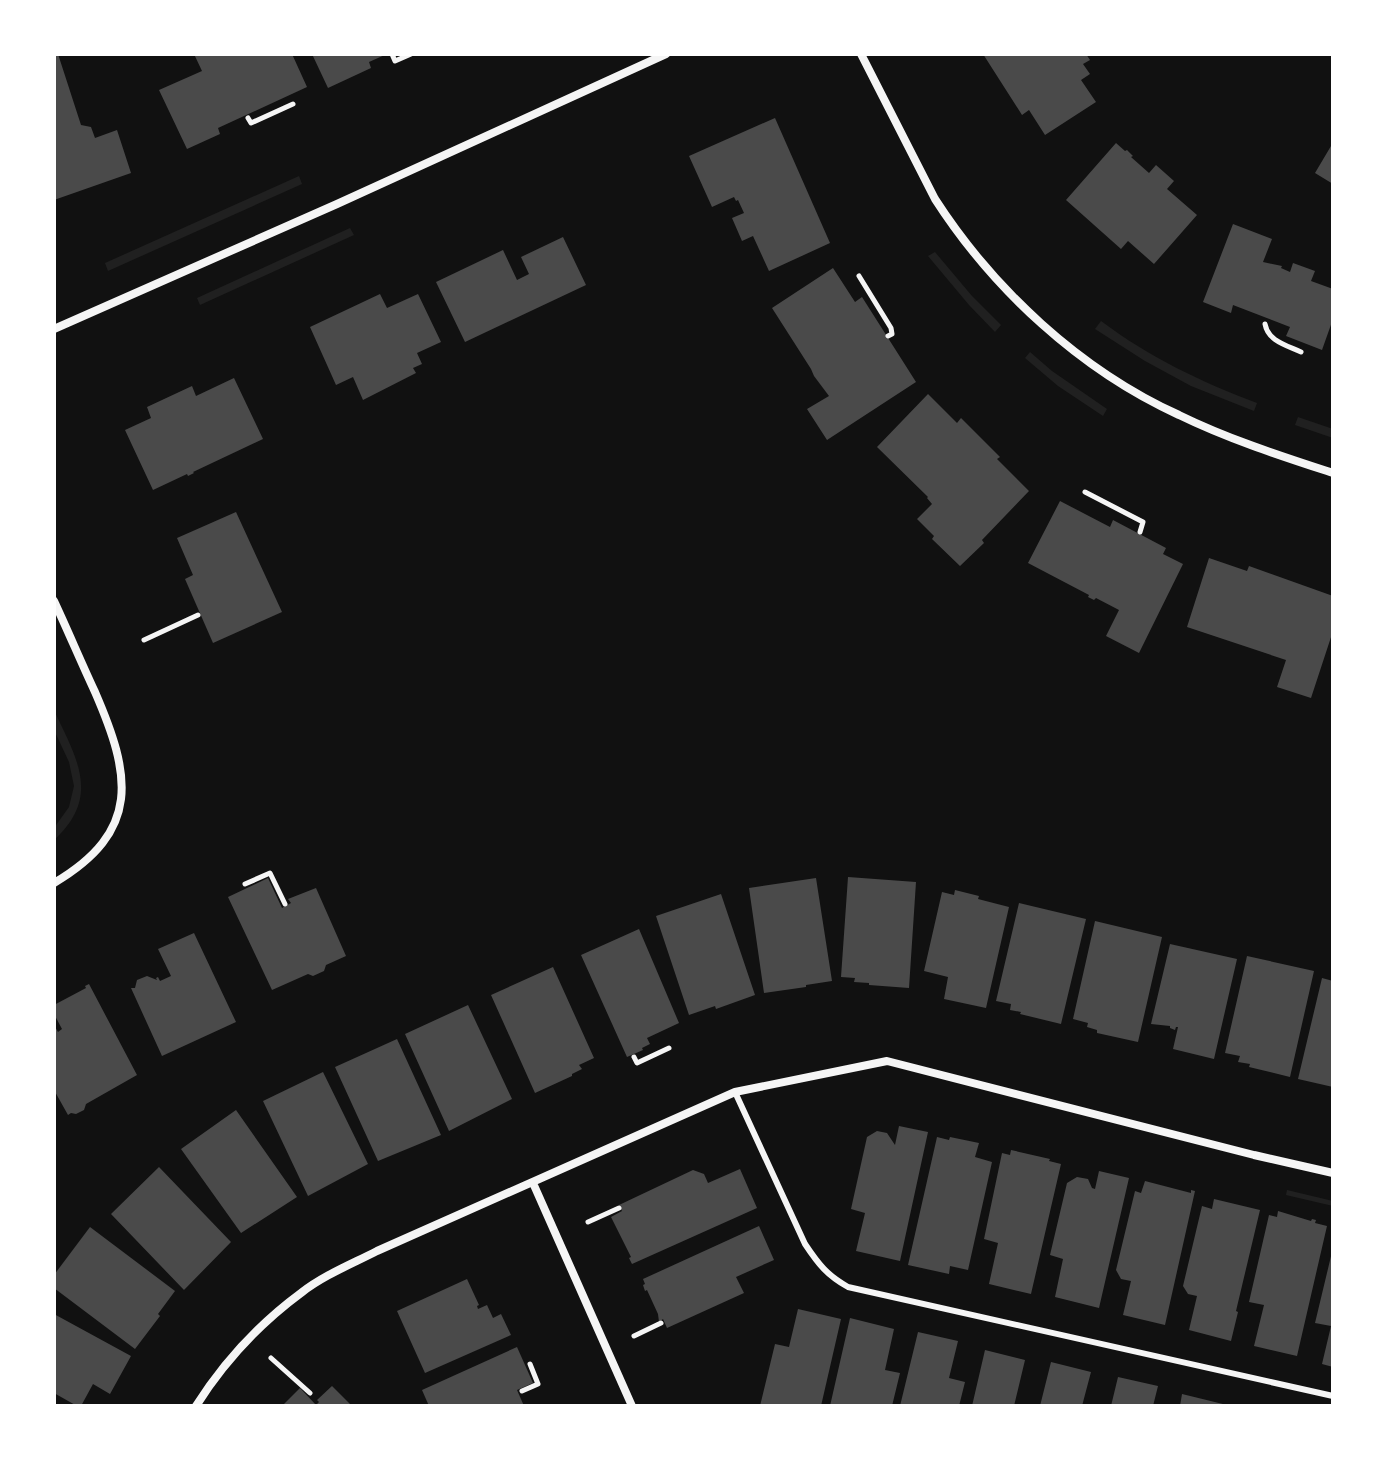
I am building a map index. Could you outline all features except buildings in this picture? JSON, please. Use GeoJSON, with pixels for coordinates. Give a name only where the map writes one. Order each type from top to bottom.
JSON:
{"type":"FeatureCollection","features":[{"type":"Feature","properties":{"kind":"street"},"geometry":{"type":"LineString","coordinates":[[54,329],[666,54]]}},
{"type":"Feature","properties":{"kind":"street"},"geometry":{"type":"LineString","coordinates":[[861,54],[935,199],[995,278],[1022,306],[1065,343],[1138,394],[1176,414],[1266,451],[1333,473]]}},
{"type":"Feature","properties":{"kind":"street"},"geometry":{"type":"LineString","coordinates":[[54,601],[105,716],[118,753],[123,782],[116,820],[102,844],[87,860],[54,883]]}},
{"type":"Feature","properties":{"kind":"street"},"geometry":{"type":"LineString","coordinates":[[196,1406],[228,1361],[253,1334],[301,1292],[340,1269],[735,1092],[887,1061],[1333,1173]]}},
{"type":"Feature","properties":{"kind":"street"},"geometry":{"type":"LineString","coordinates":[[533,1183],[632,1406]]}},
{"type":"Feature","properties":{"kind":"lane"},"geometry":{"type":"LineString","coordinates":[[735,1092],[805,1244],[831,1278],[848,1287],[1333,1396]]}},
{"type":"Feature","properties":{"kind":"path"},"geometry":{"type":"LineString","coordinates":[[392,54],[395,61],[411,54]]}},
{"type":"Feature","properties":{"kind":"path"},"geometry":{"type":"LineString","coordinates":[[248,118],[251,123],[293,104]]}},
{"type":"Feature","properties":{"kind":"path"},"geometry":{"type":"LineString","coordinates":[[859,276],[893,331],[888,336]]}},
{"type":"Feature","properties":{"kind":"path"},"geometry":{"type":"LineString","coordinates":[[1265,324],[1272,339],[1301,352]]}},
{"type":"Feature","properties":{"kind":"path"},"geometry":{"type":"LineString","coordinates":[[1085,492],[1143,522],[1140,532]]}},
{"type":"Feature","properties":{"kind":"path"},"geometry":{"type":"LineString","coordinates":[[144,640],[198,615]]}},
{"type":"Feature","properties":{"kind":"path"},"geometry":{"type":"LineString","coordinates":[[245,884],[270,873],[285,904]]}},
{"type":"Feature","properties":{"kind":"path"},"geometry":{"type":"LineString","coordinates":[[634,1057],[637,1063],[669,1048]]}},
{"type":"Feature","properties":{"kind":"path"},"geometry":{"type":"LineString","coordinates":[[588,1222],[619,1208]]}},
{"type":"Feature","properties":{"kind":"path"},"geometry":{"type":"LineString","coordinates":[[634,1336],[661,1323]]}},
{"type":"Feature","properties":{"kind":"path"},"geometry":{"type":"LineString","coordinates":[[271,1358],[310,1393]]}},
{"type":"Feature","properties":{"kind":"path"},"geometry":{"type":"LineString","coordinates":[[522,1391],[538,1384],[530,1364]]}},
{"type":"Feature","properties":{"kind":"shaded area"},"geometry":{"type":"Polygon","coordinates":[[[299,176],[302,184],[108,271],[105,263],[299,176]]]}},
{"type":"Feature","properties":{"kind":"shaded area"},"geometry":{"type":"Polygon","coordinates":[[[350,228],[354,235],[200,305],[197,298],[350,228]]]}},
{"type":"Feature","properties":{"kind":"shaded area"},"geometry":{"type":"Polygon","coordinates":[[[935,252],[1001,325],[995,332],[928,256],[935,252]]]}},
{"type":"Feature","properties":{"kind":"shaded area"},"geometry":{"type":"Polygon","coordinates":[[[1101,321],[1176,368],[1257,403],[1254,411],[1191,386],[1145,361],[1095,329],[1101,321]]]}},
{"type":"Feature","properties":{"kind":"shaded area"},"geometry":{"type":"Polygon","coordinates":[[[1030,352],[1107,409],[1103,416],[1058,386],[1025,358],[1030,352]]]}},
{"type":"Feature","properties":{"kind":"shaded area"},"geometry":{"type":"Polygon","coordinates":[[[1298,417],[1333,429],[1333,438],[1295,425],[1298,417]]]}},
{"type":"Feature","properties":{"kind":"shaded area"},"geometry":{"type":"Polygon","coordinates":[[[54,710],[76,761],[81,792],[69,824],[54,840],[54,828],[69,807],[74,786],[69,762],[54,730],[54,710]]]}},
{"type":"Feature","properties":{"kind":"shaded area"},"geometry":{"type":"Polygon","coordinates":[[[1287,1190],[1333,1201],[1333,1206],[1286,1195],[1287,1190]]]}}]}
